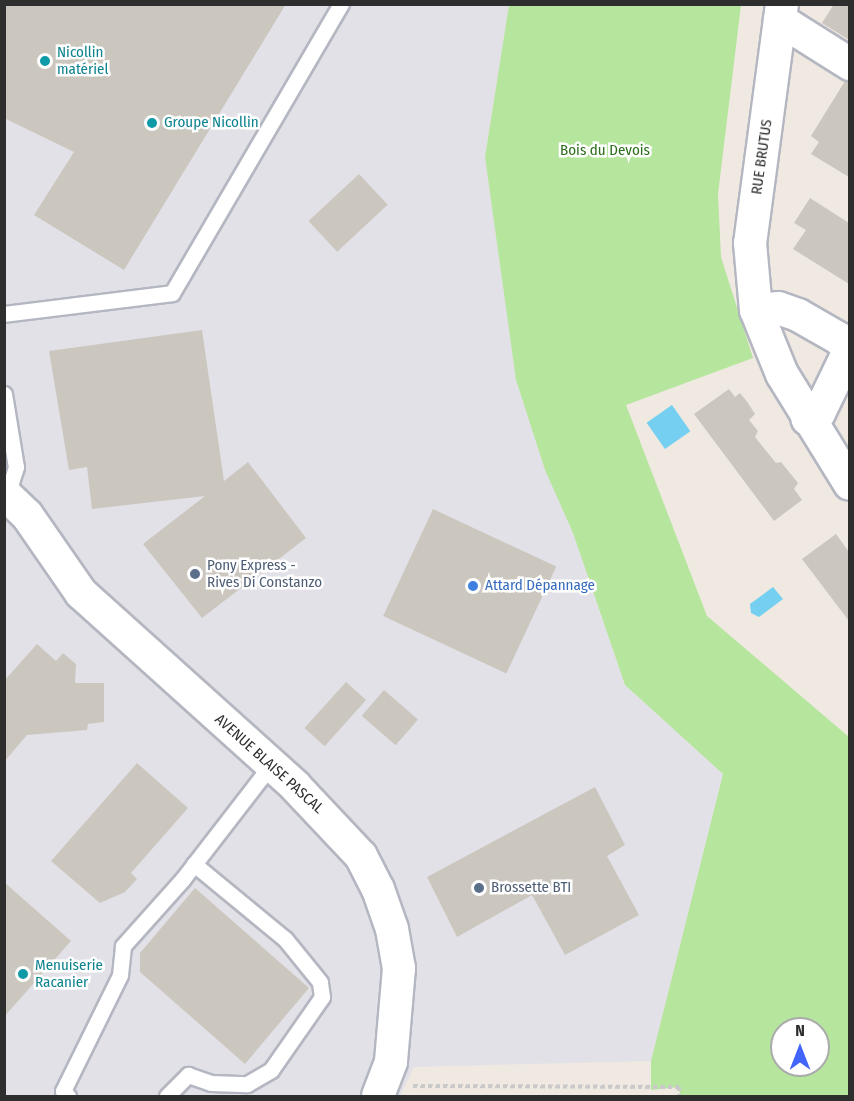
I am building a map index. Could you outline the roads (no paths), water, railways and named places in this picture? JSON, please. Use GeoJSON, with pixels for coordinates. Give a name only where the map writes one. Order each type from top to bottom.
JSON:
{"type":"FeatureCollection","features":[{"type":"Feature","properties":{"kind":"street"},"geometry":{"type":"LineString","coordinates":[[781,12],[849,64]]}},
{"type":"Feature","properties":{"kind":"street","name":"RUE BRUTUS"},"geometry":{"type":"LineString","coordinates":[[781,12],[750,243],[756,310],[782,374],[807,419],[849,484]]}},
{"type":"Feature","properties":{"kind":"street"},"geometry":{"type":"LineString","coordinates":[[756,310],[778,308],[798,315],[846,346],[848,358],[844,367],[819,413],[807,419]]}},
{"type":"Feature","properties":{"kind":"street","name":"AVENUE BLAISE PASCAL"},"geometry":{"type":"LineString","coordinates":[[6,493],[27,514],[81,592],[327,817],[361,856],[378,889],[392,929],[399,968],[393,1052],[380,1090]]}},
{"type":"Feature","properties":{"kind":"lane"},"geometry":{"type":"LineString","coordinates":[[4,314],[172,292],[341,4]]}},
{"type":"Feature","properties":{"kind":"lane"},"geometry":{"type":"LineString","coordinates":[[4,394],[16,467],[6,493]]}},
{"type":"Feature","properties":{"kind":"lane"},"geometry":{"type":"LineString","coordinates":[[68,1096],[63,1091],[120,975],[123,946],[194,864],[271,765]]}},
{"type":"Feature","properties":{"kind":"lane"},"geometry":{"type":"LineString","coordinates":[[167,1096],[188,1075],[211,1083],[247,1084],[271,1070],[322,997],[320,982],[285,939],[194,864]]}},
{"type":"Feature","properties":{"kind":"water"},"geometry":{"type":"Polygon","coordinates":[[[672,405],[690,431],[665,449],[647,423],[672,405]]]}},
{"type":"Feature","properties":{"kind":"water"},"geometry":{"type":"Polygon","coordinates":[[[773,587],[783,599],[759,617],[751,613],[750,604],[773,587]]]}},
{"type":"Feature","properties":{"kind":"place","name":"Nicollin matériel"},"geometry":{"type":"Point","coordinates":[45,61]}},
{"type":"Feature","properties":{"kind":"place","name":"Groupe Nicollin"},"geometry":{"type":"Point","coordinates":[152,123]}},
{"type":"Feature","properties":{"kind":"place","name":"Pony Express - Rives Di Constanzo"},"geometry":{"type":"Point","coordinates":[195,574]}},
{"type":"Feature","properties":{"kind":"place","name":"Attard Dépannage"},"geometry":{"type":"Point","coordinates":[473,586]}},
{"type":"Feature","properties":{"kind":"place","name":"Brossette BTI"},"geometry":{"type":"Point","coordinates":[479,888]}},
{"type":"Feature","properties":{"kind":"place","name":"Menuiserie Racanier"},"geometry":{"type":"Point","coordinates":[23,974]}},
{"type":"Feature","properties":{"kind":"park label","name":"Bois du Devois"},"geometry":{"type":"Point","coordinates":[605,151]}}]}
